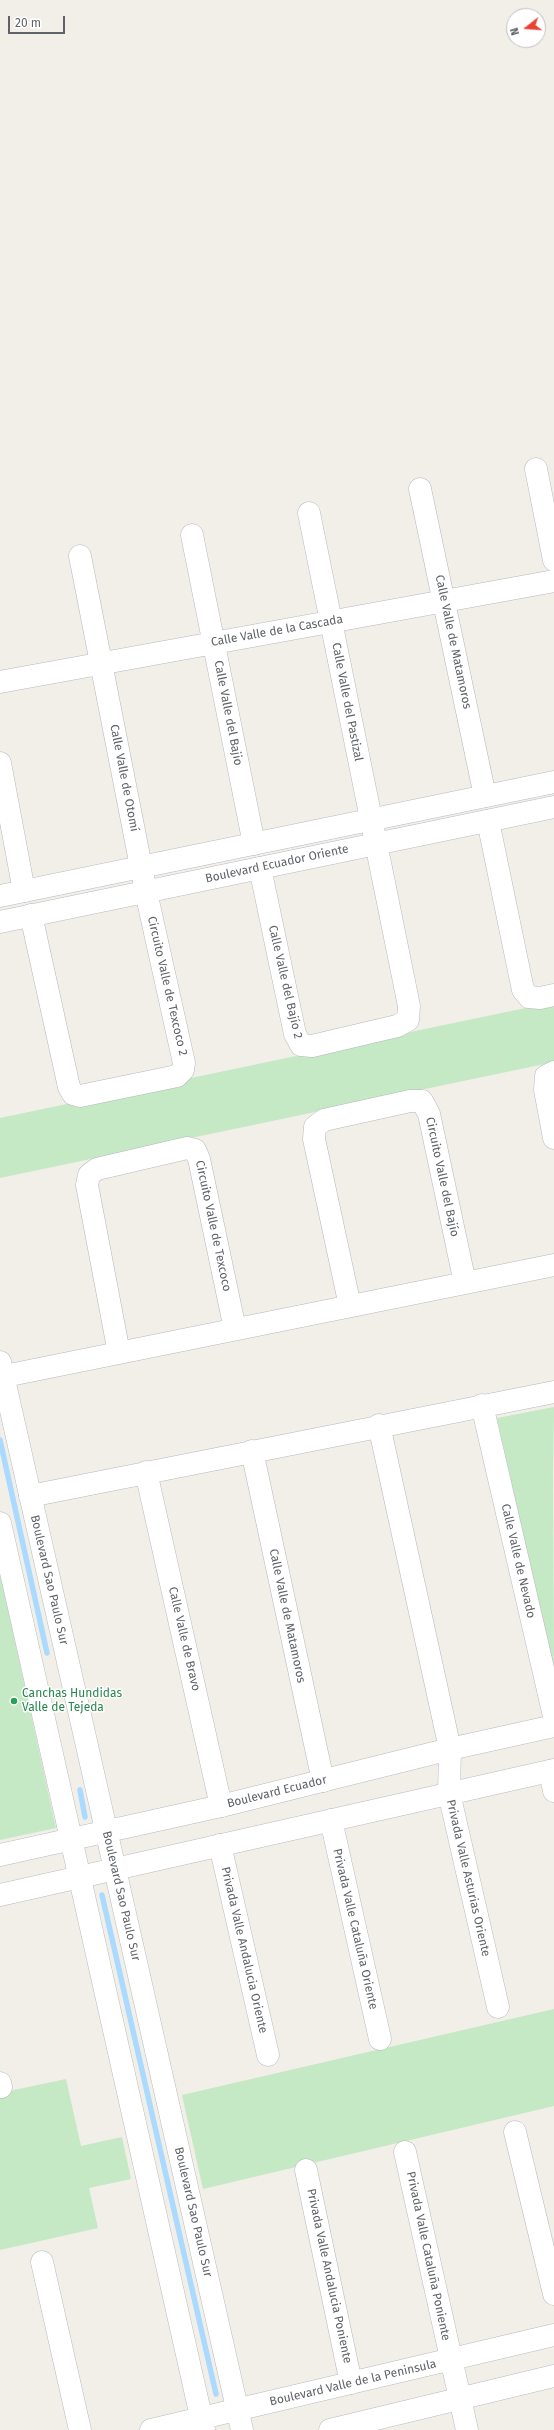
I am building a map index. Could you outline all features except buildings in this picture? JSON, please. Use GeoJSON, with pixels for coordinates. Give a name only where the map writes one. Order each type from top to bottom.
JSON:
{"type":"FeatureCollection","features":[{"type":"Feature","properties":{"kind":"street"},"geometry":{"type":"LineString","coordinates":[[536,469],[554,560]]}},
{"type":"Feature","properties":{"kind":"street","name":"Calle Valle de Matamoros"},"geometry":{"type":"LineString","coordinates":[[420,489],[486,796]]}},
{"type":"Feature","properties":{"kind":"street","name":"Calle Valle del Pastizal"},"geometry":{"type":"LineString","coordinates":[[309,513],[375,844]]}},
{"type":"Feature","properties":{"kind":"street","name":"Calle Valle del Bajio"},"geometry":{"type":"LineString","coordinates":[[192,535],[215,642],[254,844]]}},
{"type":"Feature","properties":{"kind":"street","name":"Calle Valle de Otomí"},"geometry":{"type":"LineString","coordinates":[[80,556],[142,865],[146,892]]}},
{"type":"Feature","properties":{"kind":"street","name":"Calle Valle de la Cascada"},"geometry":{"type":"LineString","coordinates":[[0,682],[554,581]]}},
{"type":"Feature","properties":{"kind":"street"},"geometry":{"type":"LineString","coordinates":[[0,763],[24,890]]}},
{"type":"Feature","properties":{"kind":"street","name":"Boulevard Ecuador Oriente"},"geometry":{"type":"LineString","coordinates":[[0,896],[142,865],[254,844],[554,782]]}},
{"type":"Feature","properties":{"kind":"street","name":"Boulevard Ecuador Oriente"},"geometry":{"type":"LineString","coordinates":[[0,922],[554,807]]}},
{"type":"Feature","properties":{"kind":"street"},"geometry":{"type":"LineString","coordinates":[[488,821],[523,990],[529,997],[540,998],[554,995]]}},
{"type":"Feature","properties":{"kind":"street","name":"Calle Valle del Bajío 2"},"geometry":{"type":"LineString","coordinates":[[260,868],[295,1034],[301,1045],[312,1046],[397,1026],[408,1020],[409,1006],[375,844]]}},
{"type":"Feature","properties":{"kind":"street","name":"Circuito Valle de Texcoco 2"},"geometry":{"type":"LineString","coordinates":[[31,915],[69,1086],[73,1094],[80,1096],[177,1076],[183,1070],[184,1063],[146,892]]}},
{"type":"Feature","properties":{"kind":"street"},"geometry":{"type":"LineString","coordinates":[[554,1072],[546,1076],[545,1090],[554,1138]]}},
{"type":"Feature","properties":{"kind":"street","name":"Circuito Valle del Bajío"},"geometry":{"type":"LineString","coordinates":[[350,1306],[314,1138],[315,1127],[324,1120],[410,1101],[422,1101],[429,1114],[465,1283]]}},
{"type":"Feature","properties":{"kind":"street","name":"Circuito Valle de Texcoco"},"geometry":{"type":"LineString","coordinates":[[119,1353],[87,1185],[88,1175],[97,1169],[187,1148],[195,1150],[199,1159],[235,1329]]}},
{"type":"Feature","properties":{"kind":"street"},"geometry":{"type":"LineString","coordinates":[[1,1372],[119,1353],[554,1265]]}},
{"type":"Feature","properties":{"kind":"street","name":"Boulevard Sao Paulo Sur"},"geometry":{"type":"LineString","coordinates":[[1,1372],[240,2420]]}},
{"type":"Feature","properties":{"kind":"street"},"geometry":{"type":"LineString","coordinates":[[30,1496],[379,1425],[554,1392]]}},
{"type":"Feature","properties":{"kind":"street","name":"Calle Valle de Nevado"},"geometry":{"type":"LineString","coordinates":[[482,1405],[554,1716]]}},
{"type":"Feature","properties":{"kind":"street","name":"Privada Valle Asturias Oriente"},"geometry":{"type":"LineString","coordinates":[[379,1425],[450,1748],[449,1793],[498,2006]]}},
{"type":"Feature","properties":{"kind":"street","name":"Calle Valle de Matamoros"},"geometry":{"type":"LineString","coordinates":[[252,1451],[323,1781]]}},
{"type":"Feature","properties":{"kind":"street","name":"Calle Valle de Bravo"},"geometry":{"type":"LineString","coordinates":[[146,1472],[221,1806]]}},
{"type":"Feature","properties":{"kind":"street"},"geometry":{"type":"LineString","coordinates":[[0,1523],[203,2424]]}},
{"type":"Feature","properties":{"kind":"street","name":"Boulevard Ecuador"},"geometry":{"type":"LineString","coordinates":[[0,1855],[221,1806],[450,1748],[554,1726]]}},
{"type":"Feature","properties":{"kind":"street"},"geometry":{"type":"LineString","coordinates":[[0,1896],[79,1876],[449,1793],[553,1777]]}},
{"type":"Feature","properties":{"kind":"street","name":"Privada Valle Cataluña Oriente"},"geometry":{"type":"LineString","coordinates":[[331,1820],[380,2039]]}},
{"type":"Feature","properties":{"kind":"street","name":"Privada Valle Andalucia Oriente"},"geometry":{"type":"LineString","coordinates":[[220,1845],[268,2055]]}},
{"type":"Feature","properties":{"kind":"street"},"geometry":{"type":"LineString","coordinates":[[515,2132],[554,2294]]}},
{"type":"Feature","properties":{"kind":"street","name":"Privada Valle Cataluña Poniente"},"geometry":{"type":"LineString","coordinates":[[405,2152],[466,2430]]}},
{"type":"Feature","properties":{"kind":"street","name":"Privada Valle Andalucia Poniente"},"geometry":{"type":"LineString","coordinates":[[306,2170],[351,2383]]}},
{"type":"Feature","properties":{"kind":"street"},"geometry":{"type":"LineString","coordinates":[[42,2262],[80,2430]]}},
{"type":"Feature","properties":{"kind":"street","name":"Boulevard Valle de la Peninsula"},"geometry":{"type":"LineString","coordinates":[[151,2430],[240,2420],[351,2383],[554,2335]]}},
{"type":"Feature","properties":{"kind":"street"},"geometry":{"type":"LineString","coordinates":[[330,2430],[361,2426],[460,2398],[554,2376]]}},
{"type":"Feature","properties":{"kind":"green space"},"geometry":{"type":"Polygon","coordinates":[[[554,1002],[554,1062],[0,1178],[0,1118],[554,1002]]]}},
{"type":"Feature","properties":{"kind":"green space"},"geometry":{"type":"Polygon","coordinates":[[[554,1407],[553,1473],[554,1673],[497,1418],[554,1407]]]}},
{"type":"Feature","properties":{"kind":"green space","name":"Canchas Hundidas Valle de Tejeda"},"geometry":{"type":"Polygon","coordinates":[[[0,1574],[56,1828],[0,1840],[0,1574]]]}},
{"type":"Feature","properties":{"kind":"green space"},"geometry":{"type":"Polygon","coordinates":[[[554,2009],[554,2106],[203,2189],[182,2095],[554,2009]]]}},
{"type":"Feature","properties":{"kind":"green space"},"geometry":{"type":"Polygon","coordinates":[[[66,2079],[81,2146],[122,2137],[131,2179],[89,2188],[98,2228],[0,2250],[0,2093],[66,2079]]]}},
{"type":"Feature","properties":{"kind":"waterway"},"geometry":{"type":"LineString","coordinates":[[0,1440],[47,1653]]}},
{"type":"Feature","properties":{"kind":"waterway"},"geometry":{"type":"LineString","coordinates":[[80,1790],[85,1817]]}},
{"type":"Feature","properties":{"kind":"waterway"},"geometry":{"type":"LineString","coordinates":[[102,1895],[216,2394]]}},
{"type":"Feature","properties":{"kind":"place","name":"Canchas Hundidas Valle de Tejeda"},"geometry":{"type":"Point","coordinates":[14,1701]}}]}
